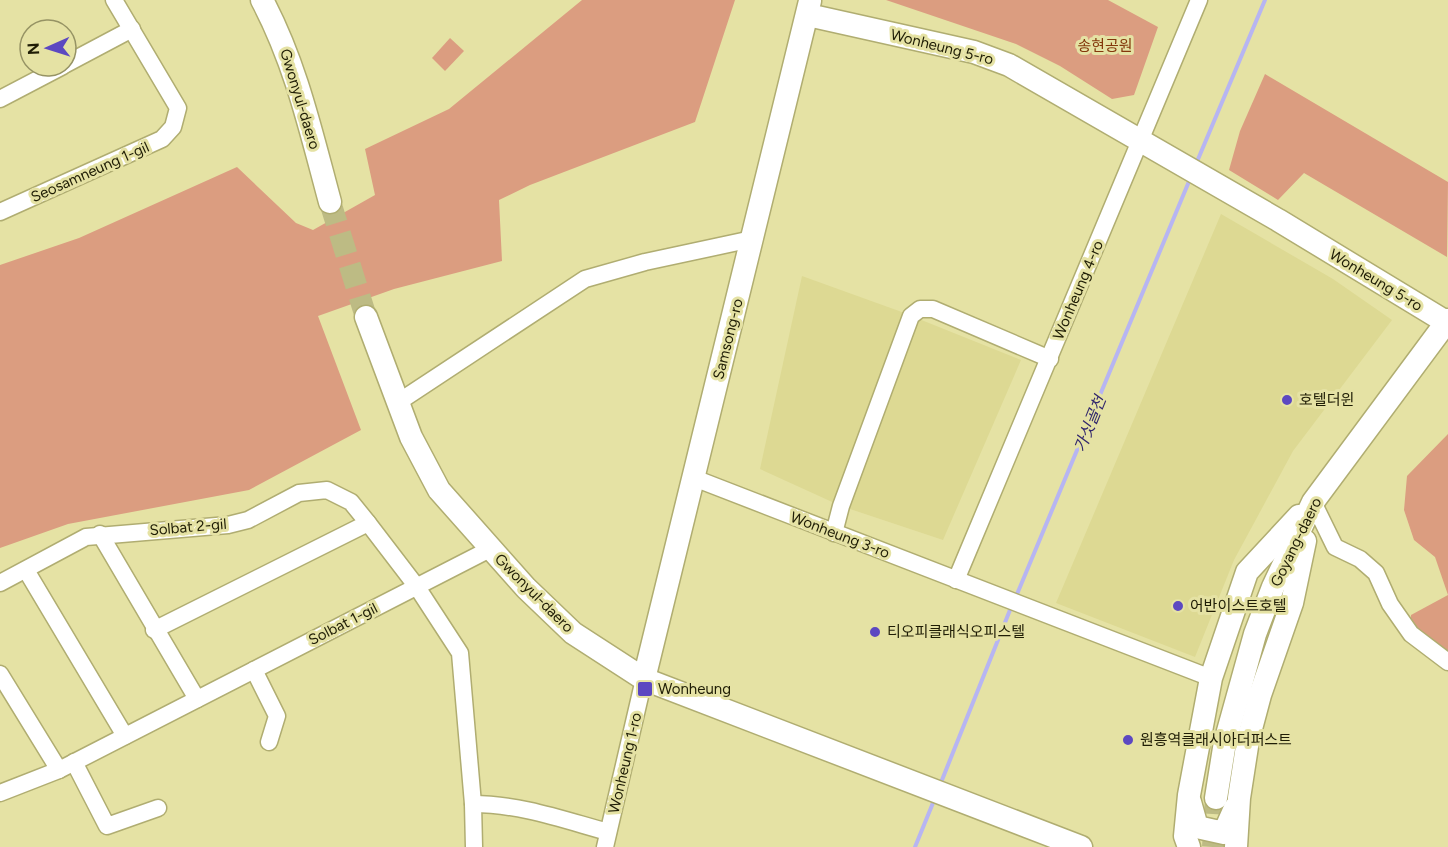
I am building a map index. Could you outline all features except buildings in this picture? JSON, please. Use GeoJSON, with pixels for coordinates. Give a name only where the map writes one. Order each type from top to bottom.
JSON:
{"type":"FeatureCollection","features":[{"type":"Feature","properties":{"kind":"main road","name":"Gwonyul-daero"},"geometry":{"type":"LineString","coordinates":[[262,0],[280,35],[299,85],[330,202]]}},
{"type":"Feature","properties":{"kind":"main road","name":"Wonheung 5-ro"},"geometry":{"type":"LineString","coordinates":[[809,7],[974,52],[1009,65],[1447,321]]}},
{"type":"Feature","properties":{"kind":"main road","name":"Samsong-ro"},"geometry":{"type":"LineString","coordinates":[[644,679],[809,7]]}},
{"type":"Feature","properties":{"kind":"main road","name":"Gwonyul-daero"},"geometry":{"type":"LineString","coordinates":[[366,318],[411,437],[440,490],[526,588],[573,633],[644,679],[904,777],[1081,847]]}},
{"type":"Feature","properties":{"kind":"main road","name":"Goyang-daero"},"geometry":{"type":"LineString","coordinates":[[1216,798],[1225,741],[1255,634],[1273,587],[1313,502],[1447,321]]}},
{"type":"Feature","properties":{"kind":"main road"},"geometry":{"type":"LineString","coordinates":[[1183,843],[1189,795],[1211,678],[1247,572],[1313,502]]}},
{"type":"Feature","properties":{"kind":"main road"},"geometry":{"type":"LineString","coordinates":[[1236,847],[1239,798],[1248,740],[1260,695],[1292,603],[1313,502]]}},
{"type":"Feature","properties":{"kind":"main road"},"geometry":{"type":"LineString","coordinates":[[1189,795],[1197,827],[1224,833],[1239,798]]}},
{"type":"Feature","properties":{"kind":"street","name":"Seosamneung 1-gil"},"geometry":{"type":"LineString","coordinates":[[0,212],[162,140],[174,127],[178,108],[114,0]]}},
{"type":"Feature","properties":{"kind":"street","name":"Wonheung 4-ro"},"geometry":{"type":"LineString","coordinates":[[956,580],[1199,0]]}},
{"type":"Feature","properties":{"kind":"street"},"geometry":{"type":"LineString","coordinates":[[78,58],[132,29]]}},
{"type":"Feature","properties":{"kind":"street"},"geometry":{"type":"LineString","coordinates":[[0,99],[40,78]]}},
{"type":"Feature","properties":{"kind":"street"},"geometry":{"type":"LineString","coordinates":[[397,403],[585,279],[645,262],[752,239]]}},
{"type":"Feature","properties":{"kind":"street"},"geometry":{"type":"LineString","coordinates":[[834,533],[841,506],[911,316],[920,309],[933,309],[1050,360]]}},
{"type":"Feature","properties":{"kind":"street","name":"Wonheung 3-ro"},"geometry":{"type":"LineString","coordinates":[[694,478],[1211,678]]}},
{"type":"Feature","properties":{"kind":"street","name":"Solbat 2-gil"},"geometry":{"type":"LineString","coordinates":[[0,583],[86,537],[100,534],[228,525],[248,520],[299,493],[327,490],[351,502],[417,587],[460,653],[473,804],[474,847]]}},
{"type":"Feature","properties":{"kind":"street"},"geometry":{"type":"LineString","coordinates":[[1313,502],[1331,543],[1360,559],[1376,573],[1390,604],[1411,634],[1448,662]]}},
{"type":"Feature","properties":{"kind":"street"},"geometry":{"type":"LineString","coordinates":[[154,630],[368,523]]}},
{"type":"Feature","properties":{"kind":"street"},"geometry":{"type":"LineString","coordinates":[[100,534],[154,630],[197,699]]}},
{"type":"Feature","properties":{"kind":"street","name":"Solbat 1-gil"},"geometry":{"type":"LineString","coordinates":[[0,793],[58,770],[490,549]]}},
{"type":"Feature","properties":{"kind":"street"},"geometry":{"type":"LineString","coordinates":[[26,570],[125,736]]}},
{"type":"Feature","properties":{"kind":"street"},"geometry":{"type":"LineString","coordinates":[[254,670],[277,716],[269,742]]}},
{"type":"Feature","properties":{"kind":"street"},"geometry":{"type":"LineString","coordinates":[[0,674],[58,770]]}},
{"type":"Feature","properties":{"kind":"street","name":"Wonheung 1-ro"},"geometry":{"type":"LineString","coordinates":[[607,839],[644,679]]}},
{"type":"Feature","properties":{"kind":"street"},"geometry":{"type":"LineString","coordinates":[[74,762],[107,826],[158,808]]}},
{"type":"Feature","properties":{"kind":"street"},"geometry":{"type":"LineString","coordinates":[[473,804],[499,804],[520,808],[607,839]]}},
{"type":"Feature","properties":{"kind":"shaded area"},"geometry":{"type":"Polygon","coordinates":[[[1221,214],[1333,279],[1392,320],[1293,451],[1234,560],[1195,657],[1056,603],[1221,214]]]}},
{"type":"Feature","properties":{"kind":"shaded area"},"geometry":{"type":"Polygon","coordinates":[[[802,276],[899,311],[1021,360],[943,540],[841,506],[760,469],[802,276]]]}},
{"type":"Feature","properties":{"kind":"green space"},"geometry":{"type":"Polygon","coordinates":[[[582,0],[735,0],[695,122],[530,185],[499,200],[502,261],[394,289],[318,316],[361,430],[249,490],[68,524],[0,548],[0,265],[79,238],[237,167],[296,223],[313,230],[375,195],[365,149],[449,109],[582,0]]]}},
{"type":"Feature","properties":{"kind":"green space","name":"송현공원"},"geometry":{"type":"Polygon","coordinates":[[[886,0],[1108,0],[1158,27],[1134,95],[1112,99],[1060,66],[1016,44],[886,0]]]}},
{"type":"Feature","properties":{"kind":"green space"},"geometry":{"type":"Polygon","coordinates":[[[450,38],[464,51],[445,71],[432,58],[450,38]]]}},
{"type":"Feature","properties":{"kind":"green space"},"geometry":{"type":"Polygon","coordinates":[[[1265,74],[1448,182],[1447,257],[1304,173],[1278,200],[1229,170],[1240,131],[1265,74]]]}},
{"type":"Feature","properties":{"kind":"green space"},"geometry":{"type":"Polygon","coordinates":[[[1448,434],[1448,595],[1435,557],[1414,540],[1404,510],[1407,476],[1448,434]]]}},
{"type":"Feature","properties":{"kind":"green space"},"geometry":{"type":"Polygon","coordinates":[[[1448,595],[1448,662],[1411,634],[1411,615],[1448,595]]]}},
{"type":"Feature","properties":{"kind":"waterway","name":"가싯골천"},"geometry":{"type":"LineString","coordinates":[[1196,164],[1265,0]]}},
{"type":"Feature","properties":{"kind":"waterway","name":"가싯골천"},"geometry":{"type":"LineString","coordinates":[[1015,599],[1190,179]]}},
{"type":"Feature","properties":{"kind":"waterway","name":"가싯골천"},"geometry":{"type":"LineString","coordinates":[[940,785],[1012,605]]}},
{"type":"Feature","properties":{"kind":"waterway","name":"가싯골천"},"geometry":{"type":"LineString","coordinates":[[915,847],[935,798]]}},
{"type":"Feature","properties":{"kind":"tunnel"},"geometry":{"type":"LineString","coordinates":[[330,202],[366,317]]}},
{"type":"Feature","properties":{"kind":"tunnel"},"geometry":{"type":"LineString","coordinates":[[1213,847],[1216,798]]}},
{"type":"Feature","properties":{"kind":"place","name":"호텔더윈"},"geometry":{"type":"Point","coordinates":[1287,400]}},
{"type":"Feature","properties":{"kind":"place","name":"어반이스트호텔"},"geometry":{"type":"Point","coordinates":[1178,606]}},
{"type":"Feature","properties":{"kind":"place","name":"티오피클래식오피스텔"},"geometry":{"type":"Point","coordinates":[875,632]}},
{"type":"Feature","properties":{"kind":"place","name":"Wonheung"},"geometry":{"type":"Point","coordinates":[645,689]}},
{"type":"Feature","properties":{"kind":"place","name":"원흥역클래시아더퍼스트"},"geometry":{"type":"Point","coordinates":[1128,740]}}]}
